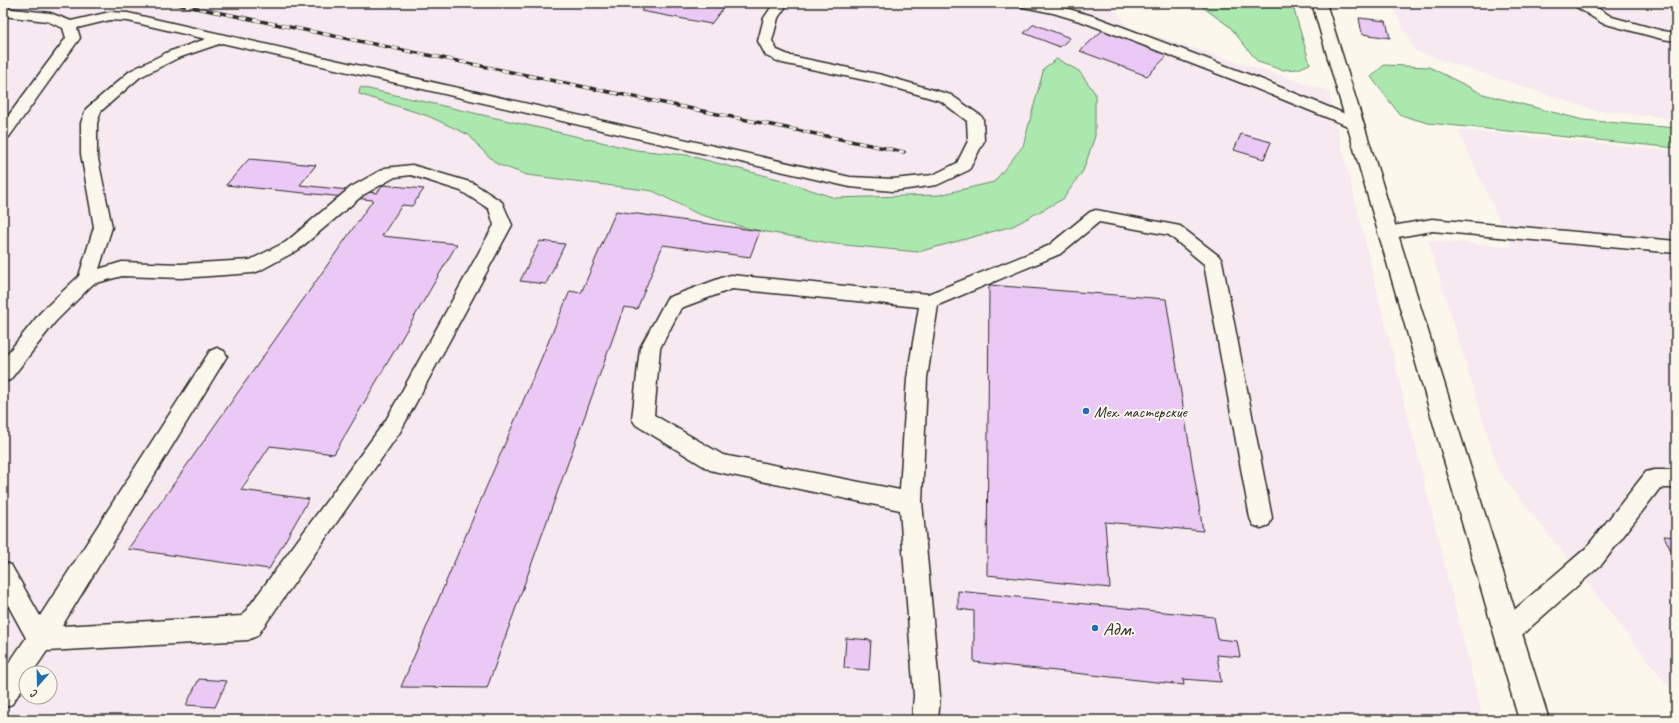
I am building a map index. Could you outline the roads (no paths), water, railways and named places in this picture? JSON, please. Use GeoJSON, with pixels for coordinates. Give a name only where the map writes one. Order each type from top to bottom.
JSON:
{"type":"FeatureCollection","features":[{"type":"Feature","properties":{"kind":"street"},"geometry":{"type":"LineString","coordinates":[[1319,3],[1534,720]]}},
{"type":"Feature","properties":{"kind":"lane"},"geometry":{"type":"LineString","coordinates":[[3,12],[50,17],[69,26],[110,16],[128,17],[850,182],[892,185],[937,180],[963,166],[976,141],[975,119],[946,98],[882,79],[787,60],[771,53],[765,41],[771,18],[781,3]]}},
{"type":"Feature","properties":{"kind":"lane"},"geometry":{"type":"LineString","coordinates":[[1023,3],[1039,5],[1094,20],[1274,89],[1354,123]]}},
{"type":"Feature","properties":{"kind":"lane"},"geometry":{"type":"LineString","coordinates":[[1580,3],[1607,20],[1662,35],[1676,36]]}},
{"type":"Feature","properties":{"kind":"lane"},"geometry":{"type":"LineString","coordinates":[[3,134],[73,38],[69,26]]}},
{"type":"Feature","properties":{"kind":"lane"},"geometry":{"type":"LineString","coordinates":[[87,279],[103,227],[89,154],[89,123],[94,109],[135,74],[173,55],[223,38]]}},
{"type":"Feature","properties":{"kind":"lane"},"geometry":{"type":"LineString","coordinates":[[3,374],[48,317],[87,279],[122,269],[181,271],[253,266],[292,246],[357,191],[391,172],[412,170],[467,187],[496,206],[503,225],[392,426],[248,628],[40,639]]}},
{"type":"Feature","properties":{"kind":"lane"},"geometry":{"type":"LineString","coordinates":[[911,502],[718,463],[643,420],[650,348],[674,303],[731,282],[929,301],[1054,250],[1096,216],[1174,230],[1213,261],[1261,518]]}},
{"type":"Feature","properties":{"kind":"lane"},"geometry":{"type":"LineString","coordinates":[[1387,233],[1432,225],[1676,247]]}},
{"type":"Feature","properties":{"kind":"lane"},"geometry":{"type":"LineString","coordinates":[[925,720],[927,696],[911,502],[917,378],[929,301]]}},
{"type":"Feature","properties":{"kind":"lane"},"geometry":{"type":"LineString","coordinates":[[3,695],[40,639],[218,356]]}},
{"type":"Feature","properties":{"kind":"lane"},"geometry":{"type":"LineString","coordinates":[[1507,632],[1594,556],[1654,479],[1676,479]]}},
{"type":"Feature","properties":{"kind":"lane"},"geometry":{"type":"LineString","coordinates":[[3,573],[40,639]]}},
{"type":"Feature","properties":{"kind":"railway"},"geometry":{"type":"LineString","coordinates":[[172,3],[904,152]]}},
{"type":"Feature","properties":{"kind":"place","name":"Мех. мастерские"},"geometry":{"type":"Point","coordinates":[1086,411]}},
{"type":"Feature","properties":{"kind":"place","name":"Адм."},"geometry":{"type":"Point","coordinates":[1095,628]}}]}
